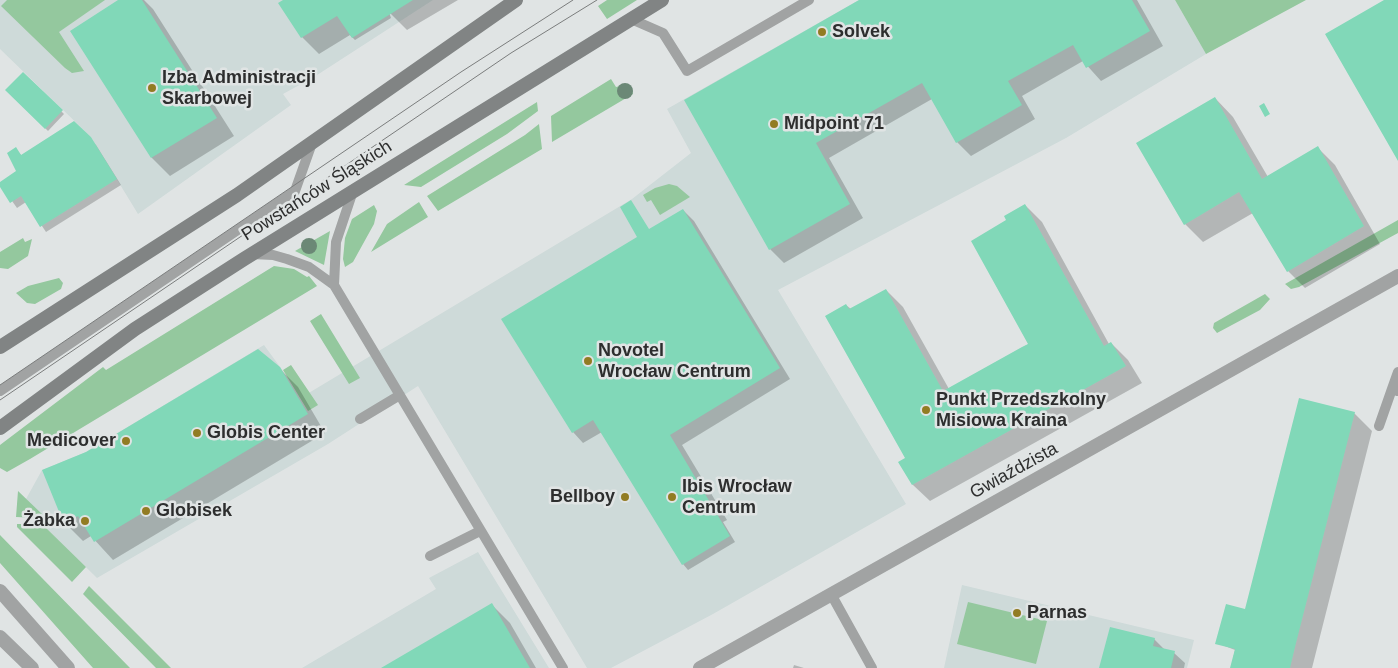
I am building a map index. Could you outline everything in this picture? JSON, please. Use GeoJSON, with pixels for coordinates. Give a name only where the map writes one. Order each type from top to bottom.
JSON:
{"type":"FeatureCollection","features":[{"type":"Feature","properties":{"kind":"main road"},"geometry":{"type":"LineString","coordinates":[[0,347],[229,200],[516,0]]}},
{"type":"Feature","properties":{"kind":"main road","name":"Powstańców Śląskich"},"geometry":{"type":"LineString","coordinates":[[0,428],[135,329],[251,254],[662,0]]}},
{"type":"Feature","properties":{"kind":"street","name":"Gwiaździsta"},"geometry":{"type":"LineString","coordinates":[[700,668],[1397,278]]}},
{"type":"Feature","properties":{"kind":"street"},"geometry":{"type":"LineString","coordinates":[[0,591],[68,668]]}},
{"type":"Feature","properties":{"kind":"street"},"geometry":{"type":"LineString","coordinates":[[0,636],[32,668]]}},
{"type":"Feature","properties":{"kind":"lane"},"geometry":{"type":"LineString","coordinates":[[631,19],[663,32],[687,71],[809,0]]}},
{"type":"Feature","properties":{"kind":"lane"},"geometry":{"type":"LineString","coordinates":[[0,391],[295,191],[312,143]]}},
{"type":"Feature","properties":{"kind":"lane"},"geometry":{"type":"LineString","coordinates":[[334,285],[336,242],[353,191]]}},
{"type":"Feature","properties":{"kind":"lane"},"geometry":{"type":"LineString","coordinates":[[251,254],[273,255],[287,259],[309,268],[334,285],[563,668]]}},
{"type":"Feature","properties":{"kind":"lane"},"geometry":{"type":"LineString","coordinates":[[1379,426],[1396,389],[1398,372]]}},
{"type":"Feature","properties":{"kind":"lane"},"geometry":{"type":"LineString","coordinates":[[360,419],[400,395]]}},
{"type":"Feature","properties":{"kind":"lane"},"geometry":{"type":"LineString","coordinates":[[430,556],[480,531]]}},
{"type":"Feature","properties":{"kind":"lane"},"geometry":{"type":"LineString","coordinates":[[832,594],[872,668]]}},
{"type":"Feature","properties":{"kind":"shaded area"},"geometry":{"type":"Polygon","coordinates":[[[0,0],[433,0],[314,77],[283,94],[291,105],[138,214],[91,137],[0,49],[0,0]]]}},
{"type":"Feature","properties":{"kind":"shaded area"},"geometry":{"type":"Polygon","coordinates":[[[859,0],[1175,0],[1206,54],[1066,138],[778,290],[906,504],[713,614],[611,668],[587,668],[418,386],[328,444],[97,578],[42,524],[26,499],[42,470],[86,452],[264,345],[302,397],[632,199],[691,153],[667,109],[859,0]]]}},
{"type":"Feature","properties":{"kind":"shaded area"},"geometry":{"type":"Polygon","coordinates":[[[478,552],[549,668],[302,668],[436,589],[429,578],[478,552]]]}},
{"type":"Feature","properties":{"kind":"shaded area","name":"Parnas"},"geometry":{"type":"Polygon","coordinates":[[[962,585],[1194,640],[1187,668],[944,668],[962,585]]]}},
{"type":"Feature","properties":{"kind":"green space"},"geometry":{"type":"Polygon","coordinates":[[[7,0],[105,0],[59,32],[84,71],[72,73],[65,68],[1,6],[7,0]]]}},
{"type":"Feature","properties":{"kind":"green space"},"geometry":{"type":"Polygon","coordinates":[[[607,0],[637,0],[607,19],[598,6],[607,0]]]}},
{"type":"Feature","properties":{"kind":"green space"},"geometry":{"type":"Polygon","coordinates":[[[1175,0],[1306,0],[1206,54],[1175,0]]]}},
{"type":"Feature","properties":{"kind":"green space"},"geometry":{"type":"Polygon","coordinates":[[[611,79],[616,87],[627,84],[631,87],[633,94],[552,142],[551,116],[611,79]]]}},
{"type":"Feature","properties":{"kind":"green space"},"geometry":{"type":"Polygon","coordinates":[[[537,102],[538,111],[507,134],[421,187],[404,185],[537,102]]]}},
{"type":"Feature","properties":{"kind":"green space"},"geometry":{"type":"Polygon","coordinates":[[[539,124],[542,149],[438,211],[427,196],[525,135],[539,124]]]}},
{"type":"Feature","properties":{"kind":"green space"},"geometry":{"type":"Polygon","coordinates":[[[669,184],[677,186],[690,197],[660,215],[651,200],[647,202],[643,195],[655,188],[669,184]]]}},
{"type":"Feature","properties":{"kind":"green space"},"geometry":{"type":"Polygon","coordinates":[[[419,202],[428,217],[371,252],[387,224],[419,202]]]}},
{"type":"Feature","properties":{"kind":"green space"},"geometry":{"type":"Polygon","coordinates":[[[374,205],[377,211],[374,224],[353,262],[345,267],[343,259],[345,238],[352,219],[374,205]]]}},
{"type":"Feature","properties":{"kind":"green space"},"geometry":{"type":"Polygon","coordinates":[[[1398,220],[1398,233],[1299,287],[1291,289],[1285,284],[1398,220]]]}},
{"type":"Feature","properties":{"kind":"green space"},"geometry":{"type":"Polygon","coordinates":[[[330,231],[324,265],[295,251],[330,231]]]}},
{"type":"Feature","properties":{"kind":"green space"},"geometry":{"type":"Polygon","coordinates":[[[23,238],[25,242],[32,239],[28,256],[8,269],[0,268],[0,252],[23,238]]]}},
{"type":"Feature","properties":{"kind":"green space"},"geometry":{"type":"Polygon","coordinates":[[[274,266],[294,269],[307,277],[309,276],[317,286],[30,459],[7,472],[0,468],[0,445],[103,367],[106,370],[274,266]]]}},
{"type":"Feature","properties":{"kind":"green space"},"geometry":{"type":"Polygon","coordinates":[[[59,278],[63,283],[61,289],[35,304],[27,303],[16,293],[28,286],[59,278]]]}},
{"type":"Feature","properties":{"kind":"green space"},"geometry":{"type":"Polygon","coordinates":[[[1265,294],[1270,299],[1260,310],[1217,333],[1213,328],[1214,323],[1265,294]]]}},
{"type":"Feature","properties":{"kind":"green space"},"geometry":{"type":"Polygon","coordinates":[[[321,314],[360,378],[349,384],[310,321],[321,314]]]}},
{"type":"Feature","properties":{"kind":"green space"},"geometry":{"type":"Polygon","coordinates":[[[291,365],[318,405],[308,411],[283,370],[291,365]]]}},
{"type":"Feature","properties":{"kind":"green space"},"geometry":{"type":"Polygon","coordinates":[[[18,491],[43,515],[40,518],[16,517],[18,491]]]}},
{"type":"Feature","properties":{"kind":"green space"},"geometry":{"type":"Polygon","coordinates":[[[17,524],[42,524],[86,567],[72,582],[17,527],[17,524]]]}},
{"type":"Feature","properties":{"kind":"green space"},"geometry":{"type":"Polygon","coordinates":[[[0,535],[130,668],[93,668],[0,563],[0,535]]]}},
{"type":"Feature","properties":{"kind":"green space"},"geometry":{"type":"Polygon","coordinates":[[[89,586],[171,668],[156,668],[83,594],[89,586]]]}},
{"type":"Feature","properties":{"kind":"green space"},"geometry":{"type":"Polygon","coordinates":[[[968,602],[1047,621],[1036,664],[957,644],[968,602]]]}},
{"type":"Feature","properties":{"kind":"building","name":"Izba Administracji Skarbowej"},"geometry":{"type":"Polygon","coordinates":[[[118,0],[142,0],[217,118],[151,158],[70,31],[118,0]]]}},
{"type":"Feature","properties":{"kind":"building"},"geometry":{"type":"Polygon","coordinates":[[[283,0],[413,0],[352,38],[337,16],[301,38],[278,3],[283,0]]]}},
{"type":"Feature","properties":{"kind":"building","name":"Midpoint 71"},"geometry":{"type":"Polygon","coordinates":[[[859,0],[1132,0],[1150,31],[1086,68],[1073,45],[1008,81],[1022,105],[956,143],[922,83],[816,143],[850,204],[769,250],[684,100],[859,0]]]}},
{"type":"Feature","properties":{"kind":"building"},"geometry":{"type":"Polygon","coordinates":[[[1384,0],[1398,0],[1398,161],[1325,34],[1384,0]]]}},
{"type":"Feature","properties":{"kind":"building"},"geometry":{"type":"Polygon","coordinates":[[[23,72],[63,110],[45,129],[5,90],[23,72]]]}},
{"type":"Feature","properties":{"kind":"building"},"geometry":{"type":"Polygon","coordinates":[[[1215,97],[1262,179],[1318,146],[1364,226],[1287,272],[1239,192],[1184,225],[1136,143],[1215,97]]]}},
{"type":"Feature","properties":{"kind":"building"},"geometry":{"type":"Polygon","coordinates":[[[1264,103],[1270,114],[1265,117],[1259,106],[1264,103]]]}},
{"type":"Feature","properties":{"kind":"building"},"geometry":{"type":"Polygon","coordinates":[[[74,121],[91,137],[117,179],[40,227],[21,196],[10,203],[0,187],[0,182],[16,171],[7,153],[16,147],[21,155],[74,121]]]}},
{"type":"Feature","properties":{"kind":"building"},"geometry":{"type":"Polygon","coordinates":[[[631,200],[649,229],[683,209],[780,368],[670,435],[730,536],[682,565],[593,420],[572,433],[501,319],[637,237],[620,207],[631,200]]]}},
{"type":"Feature","properties":{"kind":"building"},"geometry":{"type":"Polygon","coordinates":[[[1025,204],[1104,346],[1111,342],[1126,366],[912,485],[898,462],[905,458],[825,316],[846,304],[849,309],[886,289],[943,391],[1028,344],[971,241],[1006,220],[1004,216],[1025,204]]]}},
{"type":"Feature","properties":{"kind":"building","name":"Globis Center"},"geometry":{"type":"Polygon","coordinates":[[[258,349],[280,367],[308,414],[94,542],[78,516],[64,524],[42,470],[86,452],[258,349]]]}},
{"type":"Feature","properties":{"kind":"building"},"geometry":{"type":"Polygon","coordinates":[[[1299,398],[1355,412],[1290,668],[1230,668],[1235,649],[1215,644],[1226,604],[1245,609],[1299,398]]]}},
{"type":"Feature","properties":{"kind":"building"},"geometry":{"type":"Polygon","coordinates":[[[492,603],[530,668],[381,668],[492,603]]]}},
{"type":"Feature","properties":{"kind":"building"},"geometry":{"type":"Polygon","coordinates":[[[1110,627],[1155,638],[1153,646],[1175,651],[1171,668],[1099,668],[1110,627]]]}},
{"type":"Feature","properties":{"kind":"tram line"},"geometry":{"type":"LineString","coordinates":[[0,385],[461,72],[573,0]]}},
{"type":"Feature","properties":{"kind":"tram line"},"geometry":{"type":"LineString","coordinates":[[0,400],[511,53],[597,0]]}},
{"type":"Feature","properties":{"kind":"place","name":"Solvek"},"geometry":{"type":"Point","coordinates":[822,32]}},
{"type":"Feature","properties":{"kind":"place","name":"Izba Administracji Skarbowej"},"geometry":{"type":"Point","coordinates":[152,88]}},
{"type":"Feature","properties":{"kind":"place","name":"Midpoint 71"},"geometry":{"type":"Point","coordinates":[774,124]}},
{"type":"Feature","properties":{"kind":"place","name":"Novotel Wrocław Centrum"},"geometry":{"type":"Point","coordinates":[588,361]}},
{"type":"Feature","properties":{"kind":"place","name":"Punkt Przedszkolny Misiowa Kraina"},"geometry":{"type":"Point","coordinates":[926,410]}},
{"type":"Feature","properties":{"kind":"place","name":"Globis Center"},"geometry":{"type":"Point","coordinates":[197,433]}},
{"type":"Feature","properties":{"kind":"place","name":"Medicover"},"geometry":{"type":"Point","coordinates":[126,441]}},
{"type":"Feature","properties":{"kind":"place","name":"Bellboy"},"geometry":{"type":"Point","coordinates":[625,497]}},
{"type":"Feature","properties":{"kind":"place","name":"Ibis Wrocław Centrum"},"geometry":{"type":"Point","coordinates":[672,497]}},
{"type":"Feature","properties":{"kind":"place","name":"Globisek"},"geometry":{"type":"Point","coordinates":[146,511]}},
{"type":"Feature","properties":{"kind":"place","name":"Żabka"},"geometry":{"type":"Point","coordinates":[85,521]}},
{"type":"Feature","properties":{"kind":"place","name":"Parnas"},"geometry":{"type":"Point","coordinates":[1017,613]}}]}
